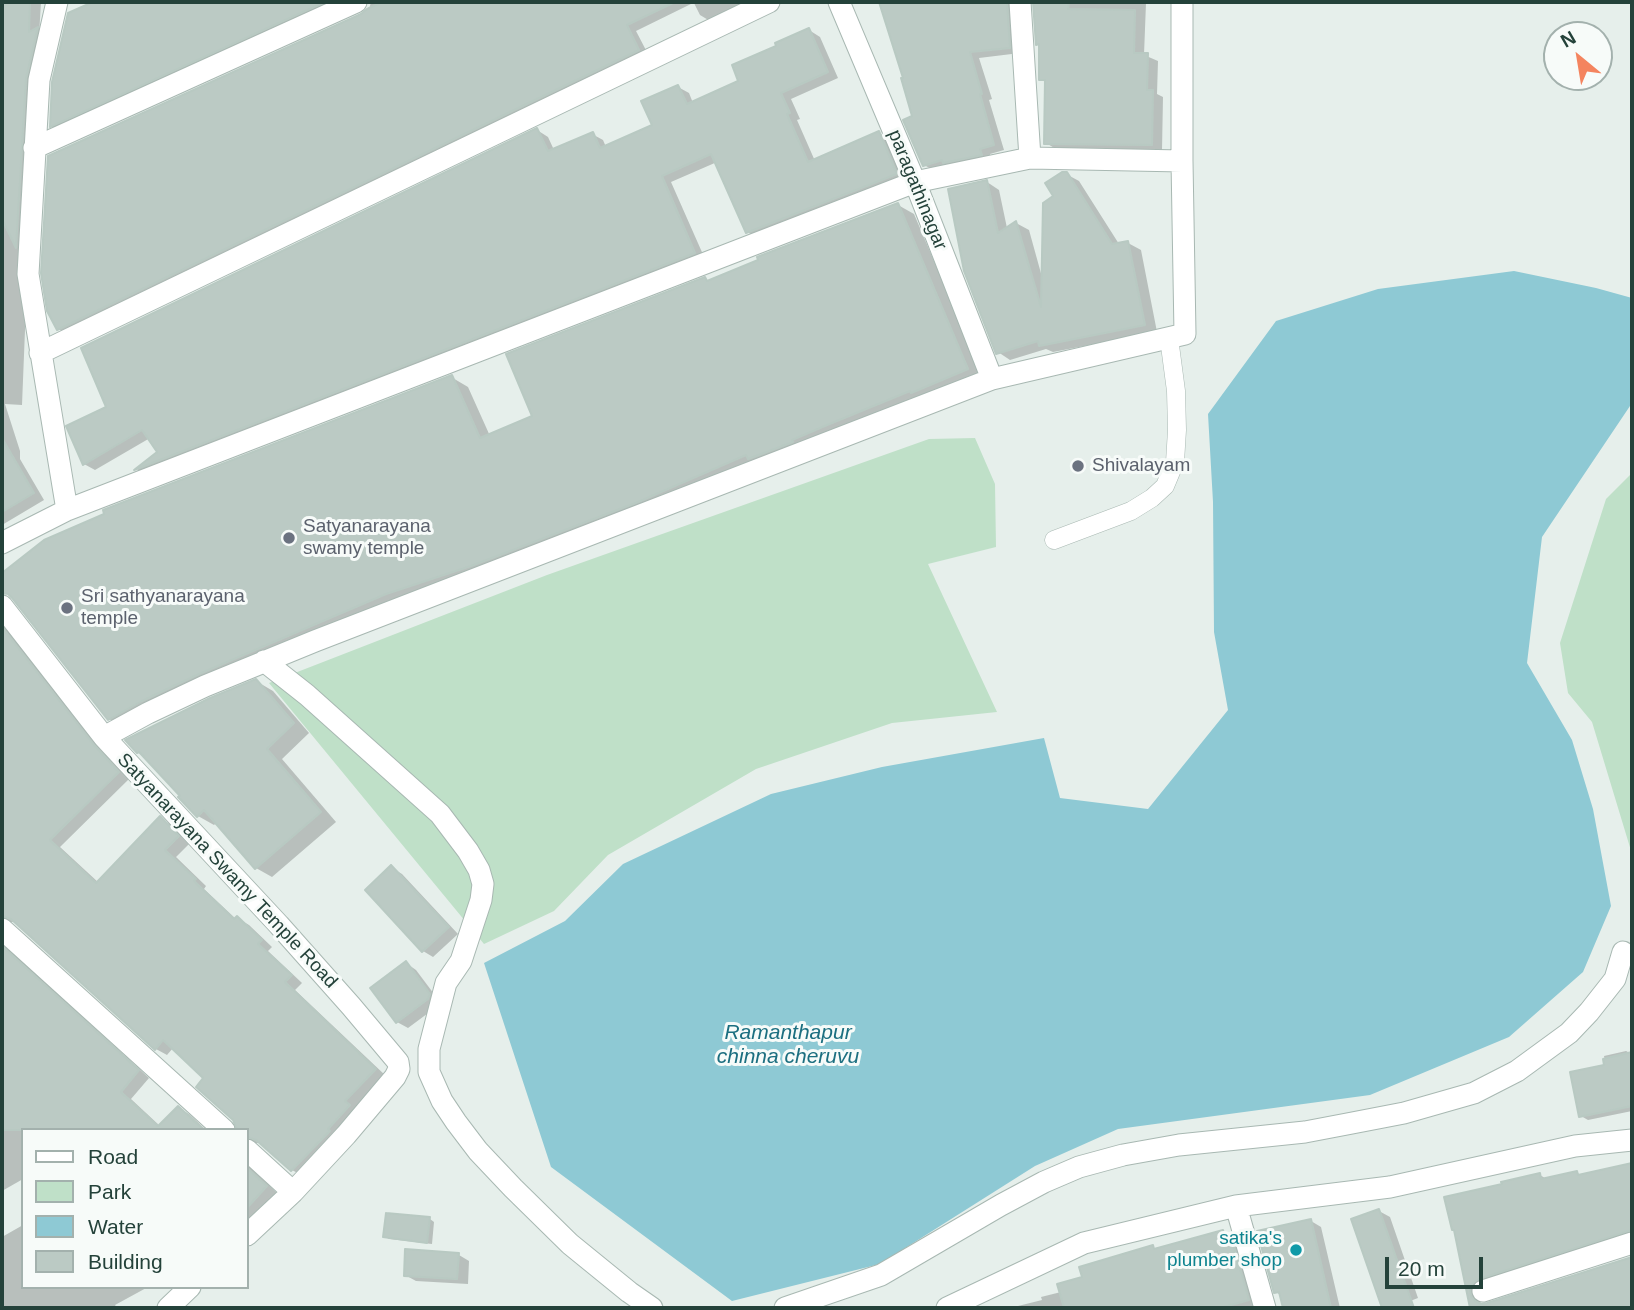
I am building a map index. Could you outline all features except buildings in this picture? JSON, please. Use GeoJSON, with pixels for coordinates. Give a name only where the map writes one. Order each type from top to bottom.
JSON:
{"type":"FeatureCollection","features":[{"type":"Feature","properties":{"kind":"street"},"geometry":{"type":"LineString","coordinates":[[57,2],[39,80],[28,274],[67,510]]}},
{"type":"Feature","properties":{"kind":"street"},"geometry":{"type":"LineString","coordinates":[[34,148],[356,2]]}},
{"type":"Feature","properties":{"kind":"street"},"geometry":{"type":"LineString","coordinates":[[40,353],[769,2]]}},
{"type":"Feature","properties":{"kind":"street","name":"paragathinagar"},"geometry":{"type":"LineString","coordinates":[[839,2],[915,182],[992,379]]}},
{"type":"Feature","properties":{"kind":"street"},"geometry":{"type":"LineString","coordinates":[[1020,2],[1030,158]]}},
{"type":"Feature","properties":{"kind":"street"},"geometry":{"type":"LineString","coordinates":[[104,737],[148,713],[264,661],[992,379],[1185,334],[1182,2]]}},
{"type":"Feature","properties":{"kind":"street"},"geometry":{"type":"LineString","coordinates":[[2,543],[67,510],[915,182],[1030,158],[1182,161]]}},
{"type":"Feature","properties":{"kind":"street","name":"Satyanarayana Swamy Temple Road"},"geometry":{"type":"LineString","coordinates":[[2,606],[104,737],[279,925],[398,1062],[396,1077],[346,1135],[293,1192],[248,1234]]}},
{"type":"Feature","properties":{"kind":"street"},"geometry":{"type":"LineString","coordinates":[[264,661],[307,695],[440,814],[468,851],[479,870],[483,884],[481,900],[461,961],[446,983],[429,1049],[429,1072],[442,1101],[478,1151],[570,1244],[652,1308]]}},
{"type":"Feature","properties":{"kind":"street"},"geometry":{"type":"LineString","coordinates":[[2,929],[222,1128]]}},
{"type":"Feature","properties":{"kind":"street"},"geometry":{"type":"LineString","coordinates":[[785,1308],[881,1275],[1033,1188],[1079,1167],[1123,1155],[1179,1146],[1305,1132],[1404,1113],[1474,1093],[1517,1071],[1569,1032],[1615,979],[1623,952]]}},
{"type":"Feature","properties":{"kind":"street"},"geometry":{"type":"LineString","coordinates":[[947,1308],[1084,1243],[1236,1206],[1390,1187],[1575,1146],[1632,1140]]}},
{"type":"Feature","properties":{"kind":"street"},"geometry":{"type":"LineString","coordinates":[[248,1151],[293,1192]]}},
{"type":"Feature","properties":{"kind":"street"},"geometry":{"type":"LineString","coordinates":[[1236,1206],[1265,1308]]}},
{"type":"Feature","properties":{"kind":"street"},"geometry":{"type":"LineString","coordinates":[[1483,1291],[1632,1243]]}},
{"type":"Feature","properties":{"kind":"street"},"geometry":{"type":"LineString","coordinates":[[168,1308],[188,1289]]}},
{"type":"Feature","properties":{"kind":"lane"},"geometry":{"type":"LineString","coordinates":[[1054,540],[1131,511],[1165,486],[1175,462],[1177,430],[1176,391],[1169,338]]}},
{"type":"Feature","properties":{"kind":"green space"},"geometry":{"type":"Polygon","coordinates":[[[975,438],[995,484],[996,547],[928,564],[997,712],[892,723],[756,769],[608,855],[554,911],[484,944],[269,683],[547,575],[929,439],[975,438]]]}},
{"type":"Feature","properties":{"kind":"green space"},"geometry":{"type":"Polygon","coordinates":[[[1632,473],[1632,854],[1592,722],[1568,693],[1560,643],[1606,499],[1632,473]]]}},
{"type":"Feature","properties":{"kind":"water","name":"Ramanthapur chinna cheruvu"},"geometry":{"type":"Polygon","coordinates":[[[1514,271],[1632,298],[1632,403],[1542,537],[1527,663],[1572,740],[1593,809],[1611,906],[1583,972],[1509,1037],[1370,1095],[1118,1129],[1035,1166],[880,1264],[732,1301],[551,1167],[484,963],[565,921],[623,864],[771,794],[882,767],[1044,738],[1060,798],[1148,809],[1228,710],[1214,632],[1213,502],[1208,414],[1276,321],[1378,289],[1514,271]]]}},
{"type":"Feature","properties":{"kind":"place","name":"Shivalayam"},"geometry":{"type":"Point","coordinates":[1078,466]}},
{"type":"Feature","properties":{"kind":"place","name":"Satyanarayana swamy temple"},"geometry":{"type":"Point","coordinates":[289,538]}},
{"type":"Feature","properties":{"kind":"place","name":"Sri sathyanarayana temple"},"geometry":{"type":"Point","coordinates":[67,608]}},
{"type":"Feature","properties":{"kind":"place","name":"satika's plumber shop"},"geometry":{"type":"Point","coordinates":[1296,1250]}}]}
